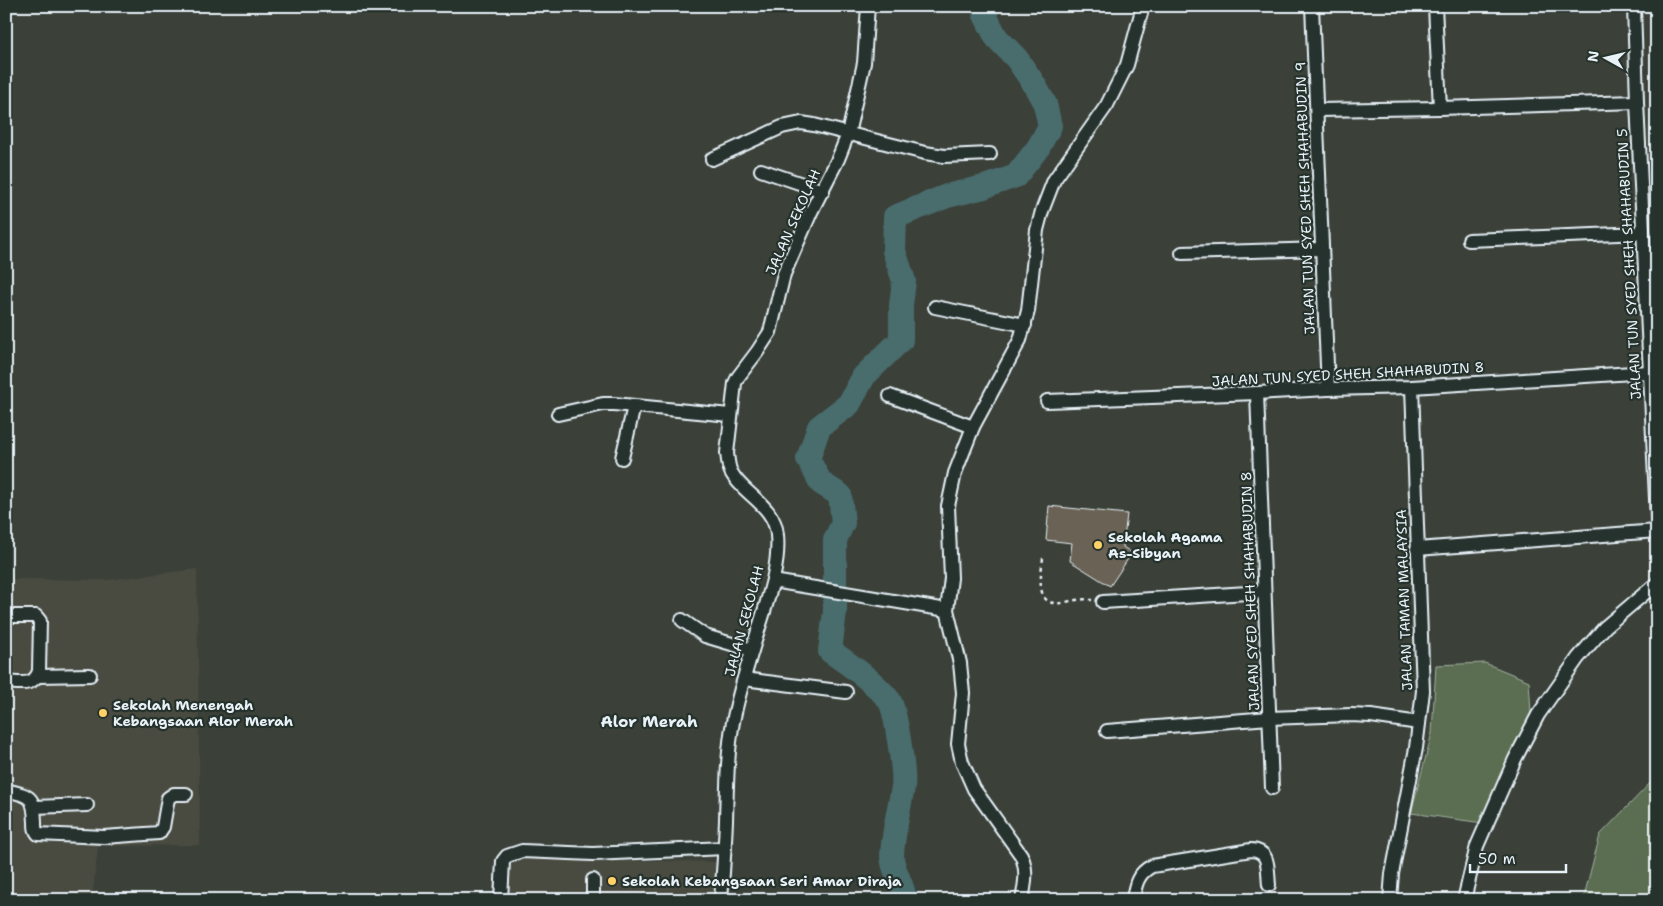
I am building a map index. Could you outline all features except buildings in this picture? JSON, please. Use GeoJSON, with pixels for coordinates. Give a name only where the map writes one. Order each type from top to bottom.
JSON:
{"type":"FeatureCollection","features":[{"type":"Feature","properties":{"kind":"street","name":"JALAN SEKOLAH"},"geometry":{"type":"LineString","coordinates":[[720,900],[725,848],[728,762],[733,723],[773,580],[778,544],[774,520],[768,510],[732,472],[727,453],[735,383],[770,332],[784,274],[848,134],[864,63],[868,6]]}},
{"type":"Feature","properties":{"kind":"street"},"geometry":{"type":"LineString","coordinates":[[1022,900],[1026,871],[1025,864],[1021,855],[974,789],[962,762],[958,744],[963,693],[960,664],[947,610],[951,578],[948,506],[955,473],[973,427],[1014,351],[1024,325],[1028,311],[1038,230],[1048,191],[1107,105],[1127,65],[1143,6]]}},
{"type":"Feature","properties":{"kind":"street","name":"JALAN TUN SYED SHEH SHAHABUDIN 9"},"geometry":{"type":"LineString","coordinates":[[1312,6],[1328,389]]}},
{"type":"Feature","properties":{"kind":"street"},"geometry":{"type":"LineString","coordinates":[[1435,6],[1440,108]]}},
{"type":"Feature","properties":{"kind":"street","name":"JALAN TUN SYED SHEH SHAHABUDIN 5"},"geometry":{"type":"LineString","coordinates":[[1634,6],[1657,520]]}},
{"type":"Feature","properties":{"kind":"street"},"geometry":{"type":"LineString","coordinates":[[1317,110],[1637,102]]}},
{"type":"Feature","properties":{"kind":"street"},"geometry":{"type":"LineString","coordinates":[[712,159],[792,124],[802,123],[925,153],[944,156],[990,154]]}},
{"type":"Feature","properties":{"kind":"street"},"geometry":{"type":"LineString","coordinates":[[761,170],[823,191]]}},
{"type":"Feature","properties":{"kind":"street"},"geometry":{"type":"LineString","coordinates":[[1469,240],[1643,233]]}},
{"type":"Feature","properties":{"kind":"street"},"geometry":{"type":"LineString","coordinates":[[1182,253],[1322,249]]}},
{"type":"Feature","properties":{"kind":"street"},"geometry":{"type":"LineString","coordinates":[[935,307],[1024,325]]}},
{"type":"Feature","properties":{"kind":"street","name":"JALAN TUN SYED SHEH SHAHABUDIN 8"},"geometry":{"type":"LineString","coordinates":[[1047,401],[1412,387],[1649,372]]}},
{"type":"Feature","properties":{"kind":"street","name":"JALAN TAMAN MALAYSIA"},"geometry":{"type":"LineString","coordinates":[[1390,900],[1394,858],[1419,723],[1423,690],[1412,387]]}},
{"type":"Feature","properties":{"kind":"street","name":"JALAN SYED SHEH SHAHABUDIN 8"},"geometry":{"type":"LineString","coordinates":[[1257,394],[1272,788]]}},
{"type":"Feature","properties":{"kind":"street"},"geometry":{"type":"LineString","coordinates":[[890,396],[973,427]]}},
{"type":"Feature","properties":{"kind":"street"},"geometry":{"type":"LineString","coordinates":[[558,414],[603,404],[730,415]]}},
{"type":"Feature","properties":{"kind":"street"},"geometry":{"type":"LineString","coordinates":[[622,458],[634,406]]}},
{"type":"Feature","properties":{"kind":"street"},"geometry":{"type":"LineString","coordinates":[[1417,550],[1657,531]]}},
{"type":"Feature","properties":{"kind":"street"},"geometry":{"type":"LineString","coordinates":[[773,580],[947,610]]}},
{"type":"Feature","properties":{"kind":"street"},"geometry":{"type":"LineString","coordinates":[[1464,900],[1477,846],[1515,759],[1538,715],[1578,658],[1605,627],[1657,583]]}},
{"type":"Feature","properties":{"kind":"street"},"geometry":{"type":"LineString","coordinates":[[1103,602],[1264,592]]}},
{"type":"Feature","properties":{"kind":"street"},"geometry":{"type":"LineString","coordinates":[[6,682],[28,683],[35,680],[38,676],[40,621],[36,616],[7,616]]}},
{"type":"Feature","properties":{"kind":"street"},"geometry":{"type":"LineString","coordinates":[[682,620],[705,636],[752,650]]}},
{"type":"Feature","properties":{"kind":"street"},"geometry":{"type":"LineString","coordinates":[[38,676],[90,676]]}},
{"type":"Feature","properties":{"kind":"street"},"geometry":{"type":"LineString","coordinates":[[744,679],[846,692]]}},
{"type":"Feature","properties":{"kind":"street"},"geometry":{"type":"LineString","coordinates":[[1107,731],[1270,718],[1371,716],[1419,723]]}},
{"type":"Feature","properties":{"kind":"street"},"geometry":{"type":"LineString","coordinates":[[6,790],[30,798],[34,807],[36,832],[42,835],[104,837],[158,833],[163,826],[170,795],[186,794]]}},
{"type":"Feature","properties":{"kind":"street"},"geometry":{"type":"LineString","coordinates":[[34,807],[87,805]]}},
{"type":"Feature","properties":{"kind":"street"},"geometry":{"type":"LineString","coordinates":[[501,900],[503,861],[507,856],[522,851],[593,854],[725,848]]}},
{"type":"Feature","properties":{"kind":"street"},"geometry":{"type":"LineString","coordinates":[[1133,900],[1138,878],[1144,870],[1152,866],[1251,850],[1258,850],[1266,858],[1269,885]]}},
{"type":"Feature","properties":{"kind":"street"},"geometry":{"type":"LineString","coordinates":[[593,880],[593,900]]}},
{"type":"Feature","properties":{"kind":"path"},"geometry":{"type":"LineString","coordinates":[[1042,558],[1040,587],[1048,602],[1062,602],[1072,599],[1103,602]]}},
{"type":"Feature","properties":{"kind":"shaded area","name":"Sekolah Menengah Kebangsaan Alor Merah"},"geometry":{"type":"Polygon","coordinates":[[[197,569],[200,845],[98,846],[92,900],[6,900],[6,579],[108,580],[197,569]]]}},
{"type":"Feature","properties":{"kind":"shaded area","name":"Sekolah Kebangsaan Seri Amar Diraja"},"geometry":{"type":"Polygon","coordinates":[[[505,858],[721,862],[720,900],[504,900],[505,858]]]}},
{"type":"Feature","properties":{"kind":"green space"},"geometry":{"type":"Polygon","coordinates":[[[1485,663],[1529,681],[1531,713],[1504,769],[1483,823],[1411,813],[1432,733],[1436,665],[1485,663]]]}},
{"type":"Feature","properties":{"kind":"green space"},"geometry":{"type":"Polygon","coordinates":[[[1657,776],[1657,900],[1583,900],[1600,835],[1657,776]]]}},
{"type":"Feature","properties":{"kind":"waterway"},"geometry":{"type":"LineString","coordinates":[[905,900],[892,856],[903,787],[903,769],[892,706],[877,687],[830,651],[835,611],[835,540],[843,523],[840,495],[821,483],[808,459],[819,427],[849,404],[864,376],[901,340],[901,305],[904,281],[894,251],[895,217],[947,196],[984,187],[1016,176],[1038,148],[1050,126],[1045,104],[1034,84],[1017,59],[996,37],[984,13],[989,6]]}},
{"type":"Feature","properties":{"kind":"place","name":"Sekolah Agama As-Sibyan"},"geometry":{"type":"Point","coordinates":[1098,545]}},
{"type":"Feature","properties":{"kind":"place","name":"Sekolah Menengah Kebangsaan Alor Merah"},"geometry":{"type":"Point","coordinates":[103,713]}},
{"type":"Feature","properties":{"kind":"place","name":"Sekolah Kebangsaan Seri Amar Diraja"},"geometry":{"type":"Point","coordinates":[612,881]}},
{"type":"Feature","properties":{"kind":"district","name":"Alor Merah"},"geometry":{"type":"Point","coordinates":[649,721]}}]}
